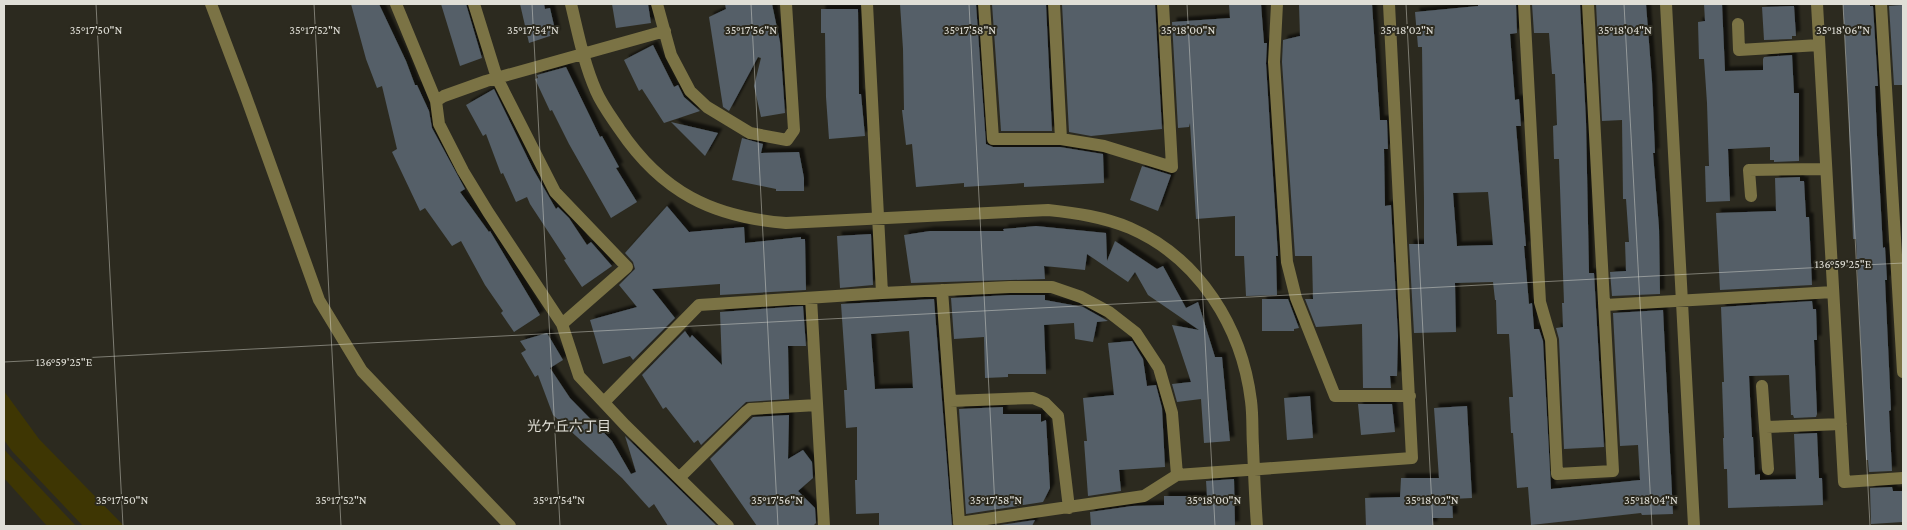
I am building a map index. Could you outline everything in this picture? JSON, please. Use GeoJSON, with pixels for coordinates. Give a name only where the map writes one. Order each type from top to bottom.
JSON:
{"type":"FeatureCollection","features":[{"type":"Feature","properties":{"kind":"street"},"geometry":{"type":"LineString","coordinates":[[210,4],[245,94],[318,300],[362,371],[510,526]]}},
{"type":"Feature","properties":{"kind":"street"},"geometry":{"type":"LineString","coordinates":[[396,4],[436,101],[439,124],[488,212],[562,324],[579,376],[728,526]]}},
{"type":"Feature","properties":{"kind":"street"},"geometry":{"type":"LineString","coordinates":[[474,4],[497,78],[555,192],[626,267],[562,324]]}},
{"type":"Feature","properties":{"kind":"street"},"geometry":{"type":"LineString","coordinates":[[570,4],[596,92],[633,150],[650,168],[682,192],[718,210],[756,220],[786,222],[1048,210],[1106,219],[1130,228],[1155,241],[1175,256],[1198,277],[1218,305],[1233,334],[1245,372],[1251,400],[1257,526]]}},
{"type":"Feature","properties":{"kind":"street"},"geometry":{"type":"LineString","coordinates":[[657,4],[671,55],[690,91],[707,108],[750,133],[787,140],[794,130],[786,4]]}},
{"type":"Feature","properties":{"kind":"street"},"geometry":{"type":"LineString","coordinates":[[867,4],[882,293]]}},
{"type":"Feature","properties":{"kind":"street"},"geometry":{"type":"LineString","coordinates":[[984,4],[993,140],[1061,139],[1104,146],[1172,166],[1163,4]]}},
{"type":"Feature","properties":{"kind":"street"},"geometry":{"type":"LineString","coordinates":[[1054,4],[1061,139]]}},
{"type":"Feature","properties":{"kind":"street"},"geometry":{"type":"LineString","coordinates":[[1278,4],[1274,62],[1282,211],[1287,262],[1296,298],[1335,396],[1410,396]]}},
{"type":"Feature","properties":{"kind":"street"},"geometry":{"type":"LineString","coordinates":[[942,290],[959,523],[1144,496],[1177,475],[1412,458],[1388,4]]}},
{"type":"Feature","properties":{"kind":"street"},"geometry":{"type":"LineString","coordinates":[[1524,4],[1540,302],[1551,340],[1557,474],[1613,471],[1588,4]]}},
{"type":"Feature","properties":{"kind":"street"},"geometry":{"type":"LineString","coordinates":[[1666,4],[1694,526]]}},
{"type":"Feature","properties":{"kind":"street"},"geometry":{"type":"LineString","coordinates":[[1817,4],[1844,482],[1903,478]]}},
{"type":"Feature","properties":{"kind":"street"},"geometry":{"type":"LineString","coordinates":[[1882,4],[1903,372]]}},
{"type":"Feature","properties":{"kind":"street"},"geometry":{"type":"LineString","coordinates":[[1738,24],[1739,50],[1819,45]]}},
{"type":"Feature","properties":{"kind":"street"},"geometry":{"type":"LineString","coordinates":[[436,101],[444,96],[497,78],[665,31]]}},
{"type":"Feature","properties":{"kind":"street"},"geometry":{"type":"LineString","coordinates":[[1751,196],[1749,170],[1826,169]]}},
{"type":"Feature","properties":{"kind":"street"},"geometry":{"type":"LineString","coordinates":[[604,402],[698,305],[882,293],[1052,287],[1081,297],[1109,312],[1136,333],[1159,368],[1172,413],[1177,475]]}},
{"type":"Feature","properties":{"kind":"street"},"geometry":{"type":"LineString","coordinates":[[1604,305],[1833,292]]}},
{"type":"Feature","properties":{"kind":"street"},"geometry":{"type":"LineString","coordinates":[[811,298],[824,526]]}},
{"type":"Feature","properties":{"kind":"street"},"geometry":{"type":"LineString","coordinates":[[1762,386],[1768,468]]}},
{"type":"Feature","properties":{"kind":"street"},"geometry":{"type":"LineString","coordinates":[[950,402],[1033,398],[1045,403],[1058,416],[1069,508]]}},
{"type":"Feature","properties":{"kind":"street"},"geometry":{"type":"LineString","coordinates":[[679,478],[750,409],[817,405]]}},
{"type":"Feature","properties":{"kind":"street"},"geometry":{"type":"LineString","coordinates":[[1766,427],[1841,424]]}},
{"type":"Feature","properties":{"kind":"shaded area"},"geometry":{"type":"Polygon","coordinates":[[[4,391],[39,439],[124,526],[83,526],[12,451],[4,440],[4,391]]]}},
{"type":"Feature","properties":{"kind":"shaded area"},"geometry":{"type":"Polygon","coordinates":[[[4,449],[76,526],[47,526],[4,478],[4,449]]]}},
{"type":"Feature","properties":{"kind":"building"},"geometry":{"type":"Polygon","coordinates":[[[351,4],[379,4],[406,61],[415,85],[417,85],[429,111],[432,128],[465,189],[460,192],[490,231],[540,315],[514,332],[501,313],[503,311],[485,285],[461,241],[452,246],[425,208],[420,211],[392,152],[397,149],[382,86],[377,88],[366,59],[351,4]]]}},
{"type":"Feature","properties":{"kind":"building"},"geometry":{"type":"Polygon","coordinates":[[[441,4],[466,4],[482,58],[460,66],[441,4]]]}},
{"type":"Feature","properties":{"kind":"building"},"geometry":{"type":"Polygon","coordinates":[[[520,4],[544,4],[545,9],[550,8],[556,34],[529,43],[520,4]]]}},
{"type":"Feature","properties":{"kind":"building"},"geometry":{"type":"Polygon","coordinates":[[[612,4],[648,4],[651,23],[616,28],[612,4]]]}},
{"type":"Feature","properties":{"kind":"building"},"geometry":{"type":"Polygon","coordinates":[[[725,4],[772,4],[780,42],[785,113],[761,117],[754,86],[761,58],[758,57],[729,111],[723,107],[709,17],[726,9],[725,4]]]}},
{"type":"Feature","properties":{"kind":"building"},"geometry":{"type":"Polygon","coordinates":[[[900,4],[976,4],[986,144],[993,147],[1060,147],[1103,154],[1104,183],[1024,187],[1024,183],[964,187],[964,183],[916,187],[912,144],[906,145],[902,110],[904,110],[903,49],[900,4]]]}},
{"type":"Feature","properties":{"kind":"building"},"geometry":{"type":"Polygon","coordinates":[[[992,4],[1046,4],[1052,131],[1001,131],[992,4]]]}},
{"type":"Feature","properties":{"kind":"building"},"geometry":{"type":"Polygon","coordinates":[[[1062,4],[1155,4],[1162,129],[1091,136],[1069,132],[1062,4]]]}},
{"type":"Feature","properties":{"kind":"building"},"geometry":{"type":"Polygon","coordinates":[[[1229,4],[1261,4],[1264,43],[1267,43],[1266,63],[1278,256],[1276,256],[1277,295],[1246,296],[1244,256],[1235,256],[1235,216],[1196,219],[1190,123],[1189,127],[1178,128],[1172,22],[1230,18],[1229,4]]]}},
{"type":"Feature","properties":{"kind":"building"},"geometry":{"type":"Polygon","coordinates":[[[1299,4],[1372,4],[1380,120],[1387,120],[1388,149],[1384,149],[1385,206],[1391,205],[1398,336],[1397,376],[1390,376],[1391,388],[1363,388],[1362,324],[1316,327],[1305,299],[1313,299],[1312,256],[1295,256],[1282,62],[1283,40],[1300,36],[1299,4]]]}},
{"type":"Feature","properties":{"kind":"building"},"geometry":{"type":"Polygon","coordinates":[[[1478,4],[1516,4],[1517,33],[1510,34],[1515,100],[1519,99],[1521,126],[1516,126],[1526,246],[1524,246],[1529,304],[1532,303],[1534,329],[1539,329],[1543,341],[1551,489],[1640,480],[1638,445],[1620,446],[1613,313],[1663,310],[1673,514],[1642,515],[1641,513],[1531,525],[1528,487],[1517,488],[1509,397],[1513,397],[1509,334],[1497,334],[1496,300],[1493,282],[1455,283],[1456,332],[1414,333],[1409,244],[1424,244],[1422,47],[1418,47],[1415,12],[1478,6],[1478,4]],[[1488,192],[1453,193],[1457,246],[1493,245],[1488,192]]]}},
{"type":"Feature","properties":{"kind":"building"},"geometry":{"type":"Polygon","coordinates":[[[1532,4],[1580,4],[1586,121],[1589,273],[1594,273],[1604,447],[1564,449],[1559,339],[1556,328],[1563,327],[1562,303],[1564,303],[1559,159],[1554,159],[1553,126],[1557,125],[1555,74],[1552,74],[1549,33],[1534,33],[1532,4]]]}},
{"type":"Feature","properties":{"kind":"building"},"geometry":{"type":"Polygon","coordinates":[[[1596,4],[1646,4],[1652,81],[1655,153],[1653,153],[1659,228],[1660,294],[1612,296],[1610,272],[1626,271],[1625,242],[1629,242],[1626,199],[1623,199],[1622,120],[1602,121],[1596,4]]]}},
{"type":"Feature","properties":{"kind":"building"},"geometry":{"type":"Polygon","coordinates":[[[1704,4],[1722,4],[1725,71],[1763,70],[1764,57],[1792,55],[1794,93],[1799,93],[1799,161],[1774,162],[1774,160],[1770,160],[1770,147],[1728,149],[1730,201],[1706,202],[1705,166],[1709,166],[1707,103],[1704,59],[1699,59],[1698,22],[1705,21],[1704,4]]]}},
{"type":"Feature","properties":{"kind":"building"},"geometry":{"type":"Polygon","coordinates":[[[1843,4],[1870,4],[1870,6],[1873,6],[1878,86],[1875,86],[1877,136],[1883,248],[1885,247],[1887,280],[1885,280],[1892,471],[1869,472],[1868,460],[1866,460],[1856,239],[1853,239],[1843,4]]]}},
{"type":"Feature","properties":{"kind":"building"},"geometry":{"type":"Polygon","coordinates":[[[1903,5],[1903,85],[1894,85],[1889,6],[1903,5]]]}},
{"type":"Feature","properties":{"kind":"building"},"geometry":{"type":"Polygon","coordinates":[[[1794,6],[1796,36],[1792,36],[1792,39],[1764,40],[1762,7],[1794,6]]]}},
{"type":"Feature","properties":{"kind":"building"},"geometry":{"type":"Polygon","coordinates":[[[821,9],[858,9],[859,94],[861,94],[865,136],[829,139],[825,33],[821,33],[821,9]]]}},
{"type":"Feature","properties":{"kind":"building"},"geometry":{"type":"Polygon","coordinates":[[[653,45],[674,87],[678,85],[684,97],[700,111],[664,123],[642,89],[639,91],[624,60],[653,45]]]}},
{"type":"Feature","properties":{"kind":"building"},"geometry":{"type":"Polygon","coordinates":[[[566,67],[600,137],[602,136],[619,167],[616,168],[637,202],[611,218],[552,110],[550,111],[535,79],[538,78],[537,75],[566,67]]]}},
{"type":"Feature","properties":{"kind":"building"},"geometry":{"type":"Polygon","coordinates":[[[494,89],[533,169],[556,209],[558,207],[569,218],[587,245],[591,242],[612,266],[582,287],[527,197],[516,202],[503,173],[501,174],[486,134],[483,136],[466,105],[494,89]]]}},
{"type":"Feature","properties":{"kind":"building"},"geometry":{"type":"Polygon","coordinates":[[[671,122],[718,133],[705,156],[671,122]]]}},
{"type":"Feature","properties":{"kind":"building"},"geometry":{"type":"Polygon","coordinates":[[[742,138],[763,144],[761,153],[799,152],[804,178],[804,191],[776,191],[776,189],[732,180],[742,138]]]}},
{"type":"Feature","properties":{"kind":"building"},"geometry":{"type":"Polygon","coordinates":[[[1142,166],[1171,175],[1158,211],[1130,200],[1142,166]]]}},
{"type":"Feature","properties":{"kind":"building"},"geometry":{"type":"Polygon","coordinates":[[[1800,177],[1800,181],[1804,181],[1806,217],[1809,217],[1812,285],[1720,290],[1716,213],[1776,211],[1775,178],[1800,177]]]}},
{"type":"Feature","properties":{"kind":"building"},"geometry":{"type":"Polygon","coordinates":[[[667,206],[689,232],[744,227],[745,243],[801,237],[801,239],[805,239],[806,290],[720,295],[720,284],[652,289],[675,318],[633,360],[630,356],[603,364],[590,320],[637,307],[619,285],[635,269],[633,262],[625,253],[667,206]]]}},
{"type":"Feature","properties":{"kind":"building"},"geometry":{"type":"Polygon","coordinates":[[[1036,226],[1106,233],[1107,261],[1115,241],[1157,269],[1163,266],[1186,308],[1198,302],[1215,357],[1222,357],[1230,441],[1204,443],[1201,399],[1177,402],[1172,384],[1191,382],[1172,325],[1199,330],[1148,295],[1135,272],[1128,282],[1087,254],[1085,270],[1044,266],[1045,279],[911,283],[904,235],[930,231],[1004,231],[1003,229],[1036,226]]]}},
{"type":"Feature","properties":{"kind":"building"},"geometry":{"type":"Polygon","coordinates":[[[871,234],[873,285],[840,288],[837,236],[871,234]]]}},
{"type":"Feature","properties":{"kind":"building"},"geometry":{"type":"Polygon","coordinates":[[[1045,295],[1045,300],[1083,307],[1108,321],[1097,322],[1093,342],[1075,339],[1074,323],[1044,325],[1046,374],[1008,374],[1008,377],[985,378],[984,337],[954,339],[951,298],[1045,295]]]}},
{"type":"Feature","properties":{"kind":"building"},"geometry":{"type":"Polygon","coordinates":[[[934,299],[952,526],[879,526],[879,513],[856,514],[857,427],[846,428],[844,390],[847,390],[841,304],[934,299]],[[909,331],[871,334],[875,389],[913,388],[909,331]]]}},
{"type":"Feature","properties":{"kind":"building"},"geometry":{"type":"Polygon","coordinates":[[[1262,299],[1288,299],[1299,328],[1294,329],[1294,331],[1262,331],[1262,299]]]}},
{"type":"Feature","properties":{"kind":"building"},"geometry":{"type":"Polygon","coordinates":[[[1812,301],[1813,309],[1816,309],[1817,340],[1814,340],[1816,417],[1794,418],[1791,415],[1789,375],[1749,376],[1752,437],[1755,475],[1760,474],[1760,480],[1796,479],[1794,434],[1817,433],[1819,478],[1822,478],[1823,505],[1728,508],[1727,469],[1724,469],[1722,382],[1724,382],[1721,307],[1812,301]]]}},
{"type":"Feature","properties":{"kind":"building"},"geometry":{"type":"Polygon","coordinates":[[[803,306],[806,346],[788,346],[789,399],[746,402],[701,445],[698,440],[694,443],[666,407],[663,409],[642,375],[685,331],[690,338],[692,335],[722,365],[720,312],[803,306]]]}},
{"type":"Feature","properties":{"kind":"building"},"geometry":{"type":"Polygon","coordinates":[[[547,333],[563,360],[550,368],[570,398],[612,441],[631,474],[636,472],[625,436],[717,526],[668,526],[654,504],[649,508],[622,478],[553,415],[538,375],[535,377],[521,353],[526,350],[520,341],[547,333]]]}},
{"type":"Feature","properties":{"kind":"building"},"geometry":{"type":"Polygon","coordinates":[[[1132,341],[1143,359],[1147,386],[1156,385],[1162,408],[1165,467],[1119,470],[1121,491],[1088,496],[1084,441],[1087,441],[1083,398],[1114,395],[1108,343],[1132,341]]]}},
{"type":"Feature","properties":{"kind":"building"},"geometry":{"type":"Polygon","coordinates":[[[1310,396],[1313,438],[1287,440],[1284,398],[1310,396]]]}},
{"type":"Feature","properties":{"kind":"building"},"geometry":{"type":"Polygon","coordinates":[[[1358,404],[1392,404],[1395,432],[1361,435],[1358,404]]]}},
{"type":"Feature","properties":{"kind":"building"},"geometry":{"type":"Polygon","coordinates":[[[1467,406],[1472,498],[1452,499],[1453,518],[1433,518],[1433,526],[1366,526],[1365,498],[1400,497],[1401,478],[1439,478],[1434,408],[1467,406]]]}},
{"type":"Feature","properties":{"kind":"building"},"geometry":{"type":"Polygon","coordinates":[[[1003,407],[1003,414],[1041,414],[1041,422],[1046,420],[1050,488],[1043,502],[966,514],[959,409],[1003,407]]]}},
{"type":"Feature","properties":{"kind":"building"},"geometry":{"type":"Polygon","coordinates":[[[789,415],[788,459],[803,450],[812,462],[813,478],[798,491],[815,508],[816,523],[813,526],[757,526],[710,459],[753,417],[789,415]]]}},
{"type":"Feature","properties":{"kind":"building"},"geometry":{"type":"Polygon","coordinates":[[[1234,479],[1235,526],[1091,526],[1090,512],[1132,506],[1164,505],[1164,496],[1207,496],[1206,481],[1234,479]]]}},
{"type":"Feature","properties":{"kind":"building"},"geometry":{"type":"Polygon","coordinates":[[[1892,487],[1893,491],[1903,491],[1903,522],[1871,524],[1870,488],[1892,487]]]}},
{"type":"Feature","properties":{"kind":"building"},"geometry":{"type":"Polygon","coordinates":[[[1035,520],[1032,526],[993,526],[1035,520]]]}},
{"type":"Feature","properties":{"kind":"district","name":"光ケ丘六丁目"},"geometry":{"type":"Point","coordinates":[569,426]}}]}
